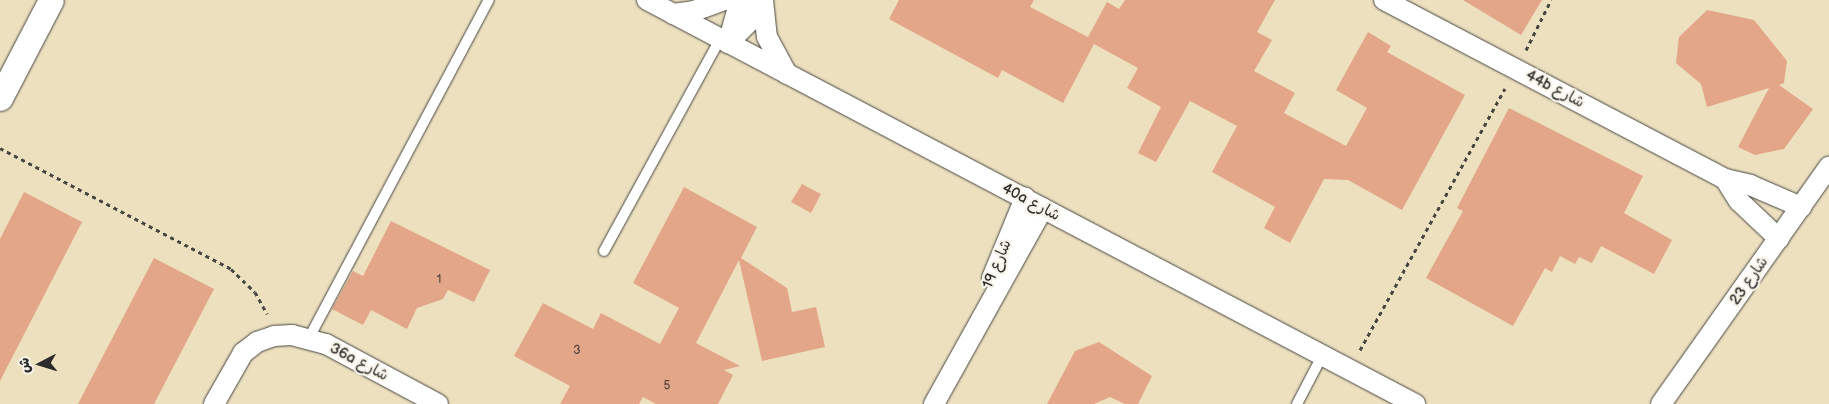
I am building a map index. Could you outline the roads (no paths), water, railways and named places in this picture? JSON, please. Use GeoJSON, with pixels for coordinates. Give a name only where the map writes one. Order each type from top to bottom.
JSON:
{"type":"FeatureCollection","features":[{"type":"Feature","properties":{"kind":"street"},"geometry":{"type":"LineString","coordinates":[[0,98],[51,0]]}},
{"type":"Feature","properties":{"kind":"street","name":"40a شارع"},"geometry":{"type":"LineString","coordinates":[[647,0],[1415,404]]}},
{"type":"Feature","properties":{"kind":"street"},"geometry":{"type":"LineString","coordinates":[[673,14],[694,11],[724,0]]}},
{"type":"Feature","properties":{"kind":"street"},"geometry":{"type":"LineString","coordinates":[[724,41],[740,0]]}},
{"type":"Feature","properties":{"kind":"street"},"geometry":{"type":"LineString","coordinates":[[724,41],[750,21],[761,0]]}},
{"type":"Feature","properties":{"kind":"street"},"geometry":{"type":"LineString","coordinates":[[761,0],[767,37],[788,75]]}},
{"type":"Feature","properties":{"kind":"street","name":"44b شارع"},"geometry":{"type":"LineString","coordinates":[[1384,0],[1725,179],[1750,185],[1801,207]]}},
{"type":"Feature","properties":{"kind":"street","name":"شارع 23"},"geometry":{"type":"LineString","coordinates":[[1665,401],[1829,167]]}},
{"type":"Feature","properties":{"kind":"street","name":"44b شارع"},"geometry":{"type":"LineString","coordinates":[[1725,179],[1739,201],[1779,239]]}},
{"type":"Feature","properties":{"kind":"street","name":"شارع 19"},"geometry":{"type":"LineString","coordinates":[[972,331],[1025,198]]}},
{"type":"Feature","properties":{"kind":"street","name":"شارع 19"},"geometry":{"type":"LineString","coordinates":[[934,404],[972,331],[1043,208]]}},
{"type":"Feature","properties":{"kind":"street","name":"36a شارع"},"geometry":{"type":"LineString","coordinates":[[214,404],[243,353],[257,342],[274,336],[309,338],[326,344],[438,404]]}},
{"type":"Feature","properties":{"kind":"lane"},"geometry":{"type":"LineString","coordinates":[[309,338],[489,0]]}},
{"type":"Feature","properties":{"kind":"lane"},"geometry":{"type":"LineString","coordinates":[[604,251],[724,41]]}},
{"type":"Feature","properties":{"kind":"lane"},"geometry":{"type":"LineString","coordinates":[[1298,404],[1322,356]]}}]}
